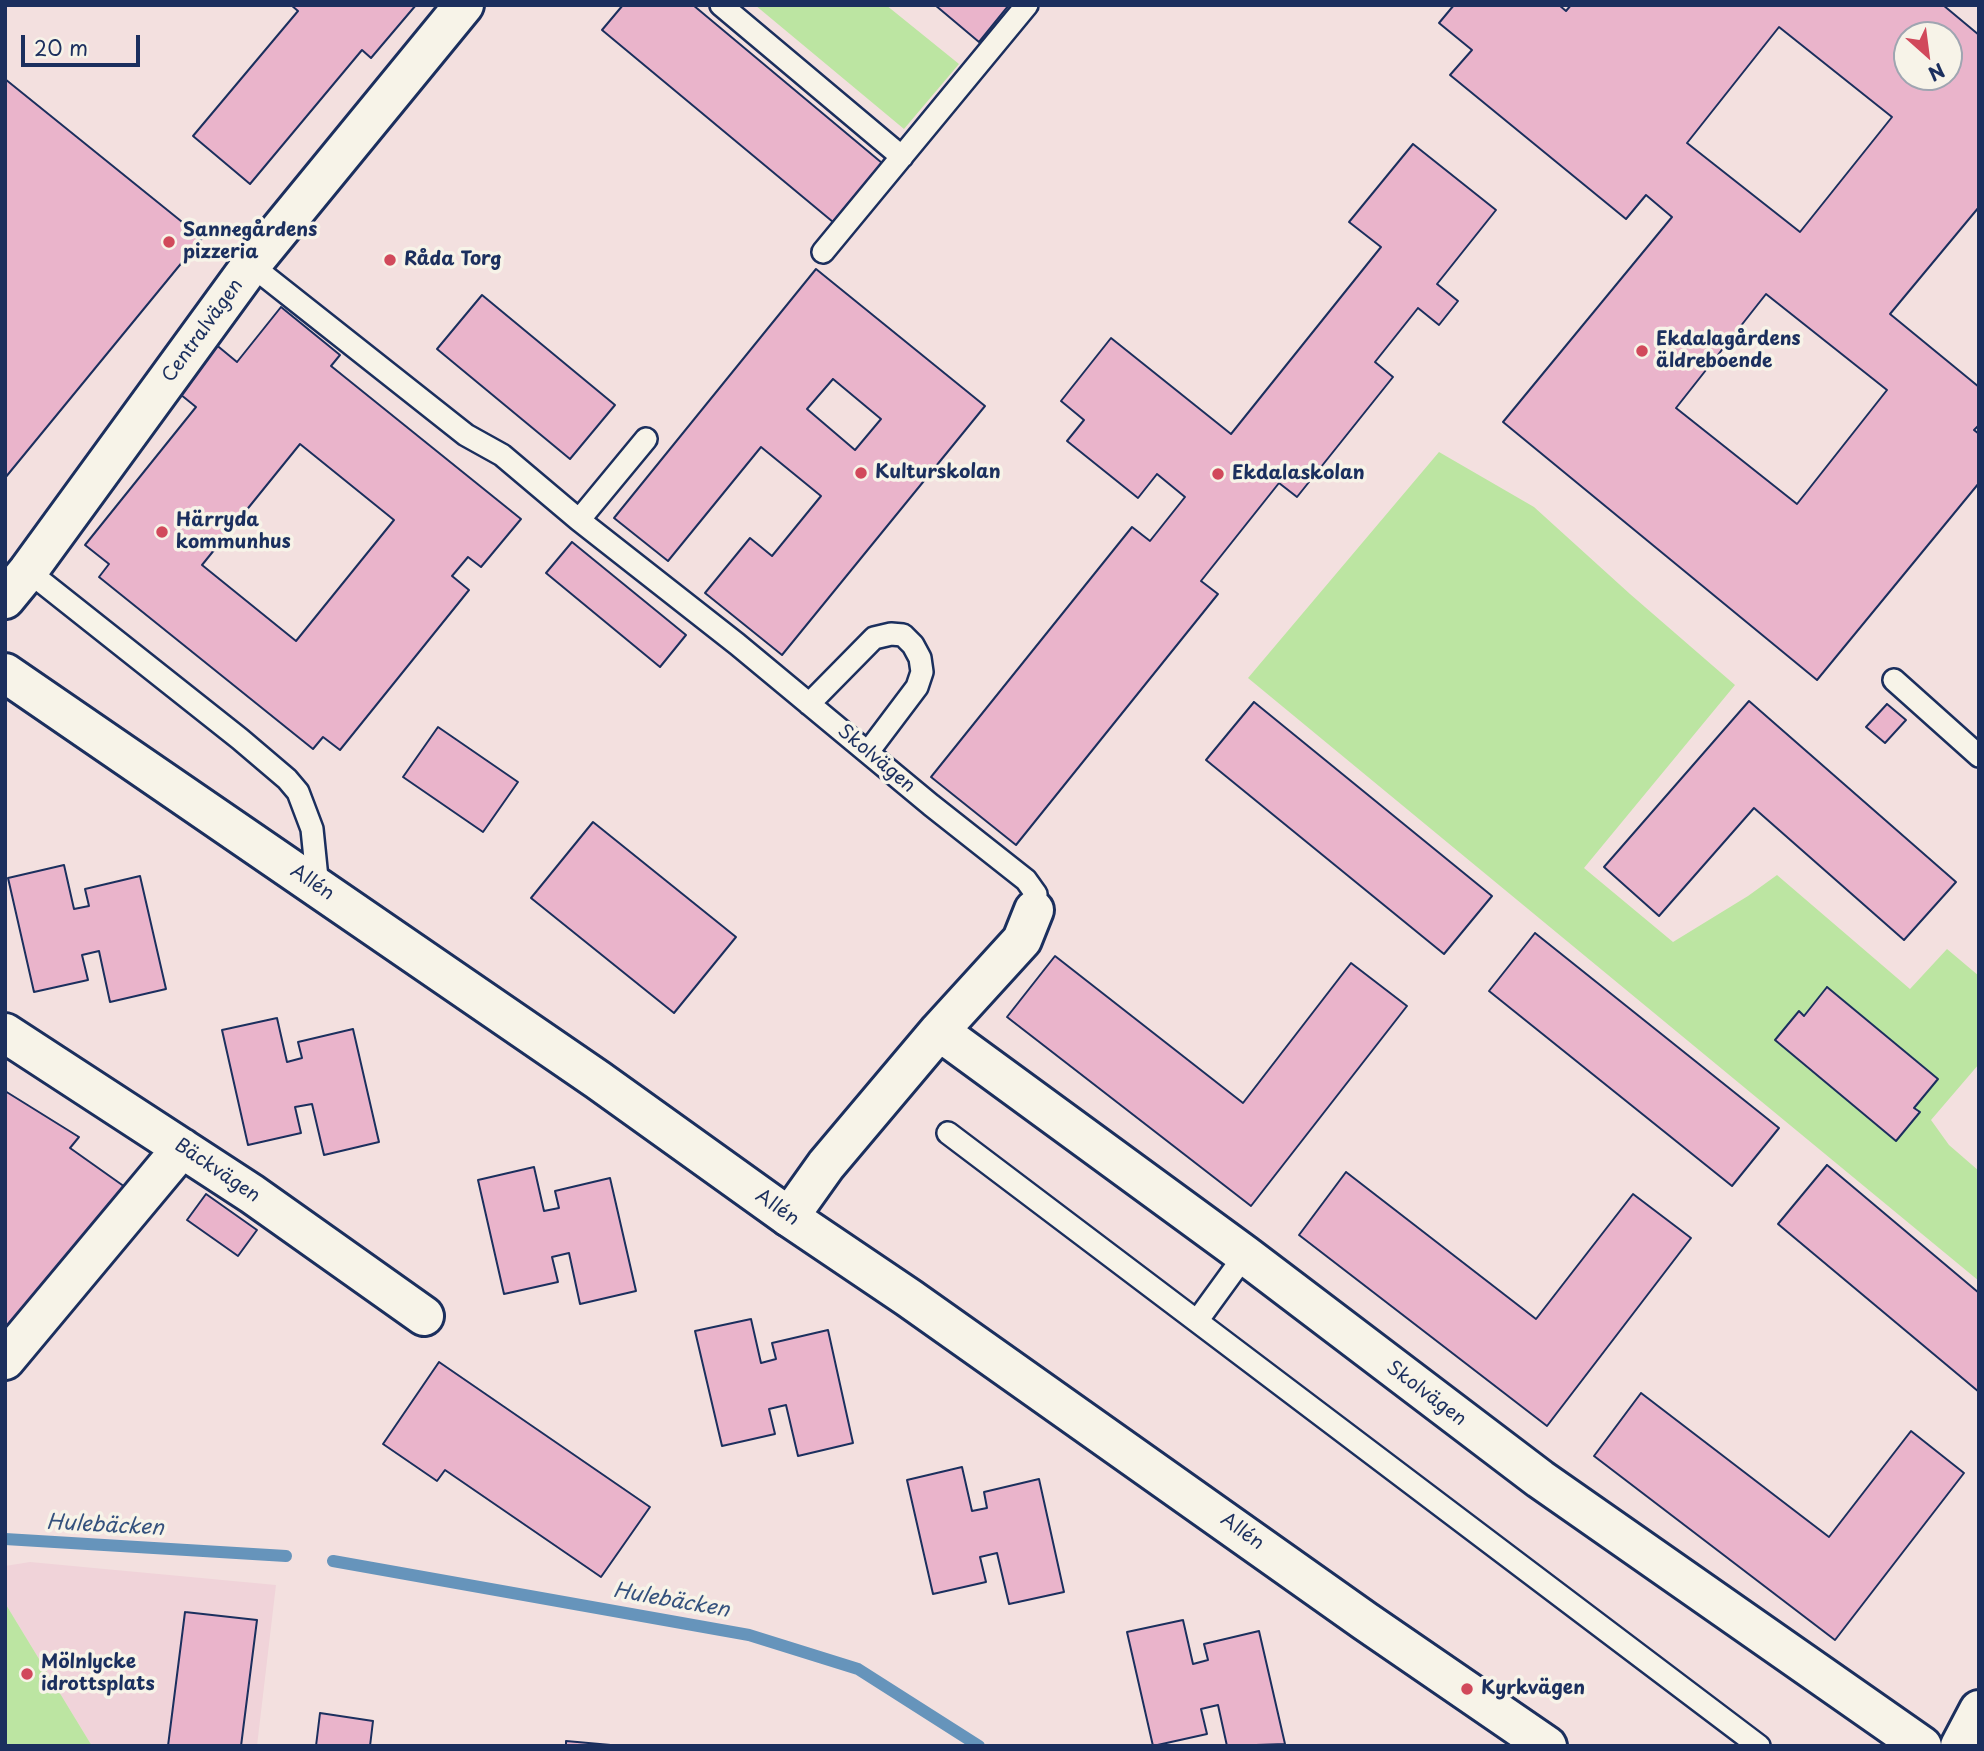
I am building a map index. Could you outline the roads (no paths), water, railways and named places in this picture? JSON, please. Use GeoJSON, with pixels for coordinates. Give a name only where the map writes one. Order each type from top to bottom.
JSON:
{"type":"FeatureCollection","features":[{"type":"Feature","properties":{"kind":"street","name":"Centralvägen"},"geometry":{"type":"LineString","coordinates":[[17,585],[251,265],[464,5]]}},
{"type":"Feature","properties":{"kind":"street","name":"Allén"},"geometry":{"type":"LineString","coordinates":[[5,673],[598,1080],[789,1217],[909,1298],[1547,1746]]}},
{"type":"Feature","properties":{"kind":"street","name":"Skolvägen"},"geometry":{"type":"LineString","coordinates":[[789,1217],[825,1165],[939,1031],[1022,940],[1034,911]]}},
{"type":"Feature","properties":{"kind":"street","name":"Skolvägen"},"geometry":{"type":"LineString","coordinates":[[939,1031],[1245,1255],[1540,1479],[1922,1746]]}},
{"type":"Feature","properties":{"kind":"street","name":"Bäckvägen"},"geometry":{"type":"LineString","coordinates":[[5,1033],[338,1253],[424,1316]]}},
{"type":"Feature","properties":{"kind":"street"},"geometry":{"type":"LineString","coordinates":[[5,1360],[182,1148]]}},
{"type":"Feature","properties":{"kind":"street"},"geometry":{"type":"LineString","coordinates":[[1960,1746],[1979,1710]]}},
{"type":"Feature","properties":{"kind":"lane"},"geometry":{"type":"LineString","coordinates":[[721,5],[902,156]]}},
{"type":"Feature","properties":{"kind":"lane"},"geometry":{"type":"LineString","coordinates":[[822,252],[1027,5]]}},
{"type":"Feature","properties":{"kind":"lane","name":"Skolvägen"},"geometry":{"type":"LineString","coordinates":[[251,265],[466,435],[502,454],[579,520],[1026,880],[1036,894],[1034,911]]}},
{"type":"Feature","properties":{"kind":"lane"},"geometry":{"type":"LineString","coordinates":[[579,520],[646,439]]}},
{"type":"Feature","properties":{"kind":"lane"},"geometry":{"type":"LineString","coordinates":[[17,585],[240,739],[287,779],[298,792],[312,829],[318,888]]}},
{"type":"Feature","properties":{"kind":"lane"},"geometry":{"type":"LineString","coordinates":[[809,704],[874,638],[891,634],[903,635],[920,658],[922,672],[917,687],[868,752]]}},
{"type":"Feature","properties":{"kind":"lane"},"geometry":{"type":"LineString","coordinates":[[1894,680],[1979,756]]}},
{"type":"Feature","properties":{"kind":"lane"},"geometry":{"type":"LineString","coordinates":[[948,1133],[1759,1746]]}},
{"type":"Feature","properties":{"kind":"lane"},"geometry":{"type":"LineString","coordinates":[[1197,1321],[1245,1255]]}},
{"type":"Feature","properties":{"kind":"waterway","name":"Hulebäcken"},"geometry":{"type":"LineString","coordinates":[[5,1539],[286,1556]]}},
{"type":"Feature","properties":{"kind":"waterway","name":"Hulebäcken"},"geometry":{"type":"LineString","coordinates":[[333,1561],[749,1635],[858,1669],[979,1746]]}},
{"type":"Feature","properties":{"kind":"place","name":"Sannegårdens pizzeria"},"geometry":{"type":"Point","coordinates":[169,242]}},
{"type":"Feature","properties":{"kind":"place","name":"Råda Torg"},"geometry":{"type":"Point","coordinates":[390,260]}},
{"type":"Feature","properties":{"kind":"place","name":"Ekdalagårdens äldreboende"},"geometry":{"type":"Point","coordinates":[1642,351]}},
{"type":"Feature","properties":{"kind":"place","name":"Kulturskolan"},"geometry":{"type":"Point","coordinates":[861,473]}},
{"type":"Feature","properties":{"kind":"place","name":"Ekdalaskolan"},"geometry":{"type":"Point","coordinates":[1218,474]}},
{"type":"Feature","properties":{"kind":"place","name":"Härryda kommunhus"},"geometry":{"type":"Point","coordinates":[162,532]}},
{"type":"Feature","properties":{"kind":"place","name":"Mölnlycke idrottsplats"},"geometry":{"type":"Point","coordinates":[27,1674]}},
{"type":"Feature","properties":{"kind":"place","name":"Kyrkvägen"},"geometry":{"type":"Point","coordinates":[1467,1689]}}]}
